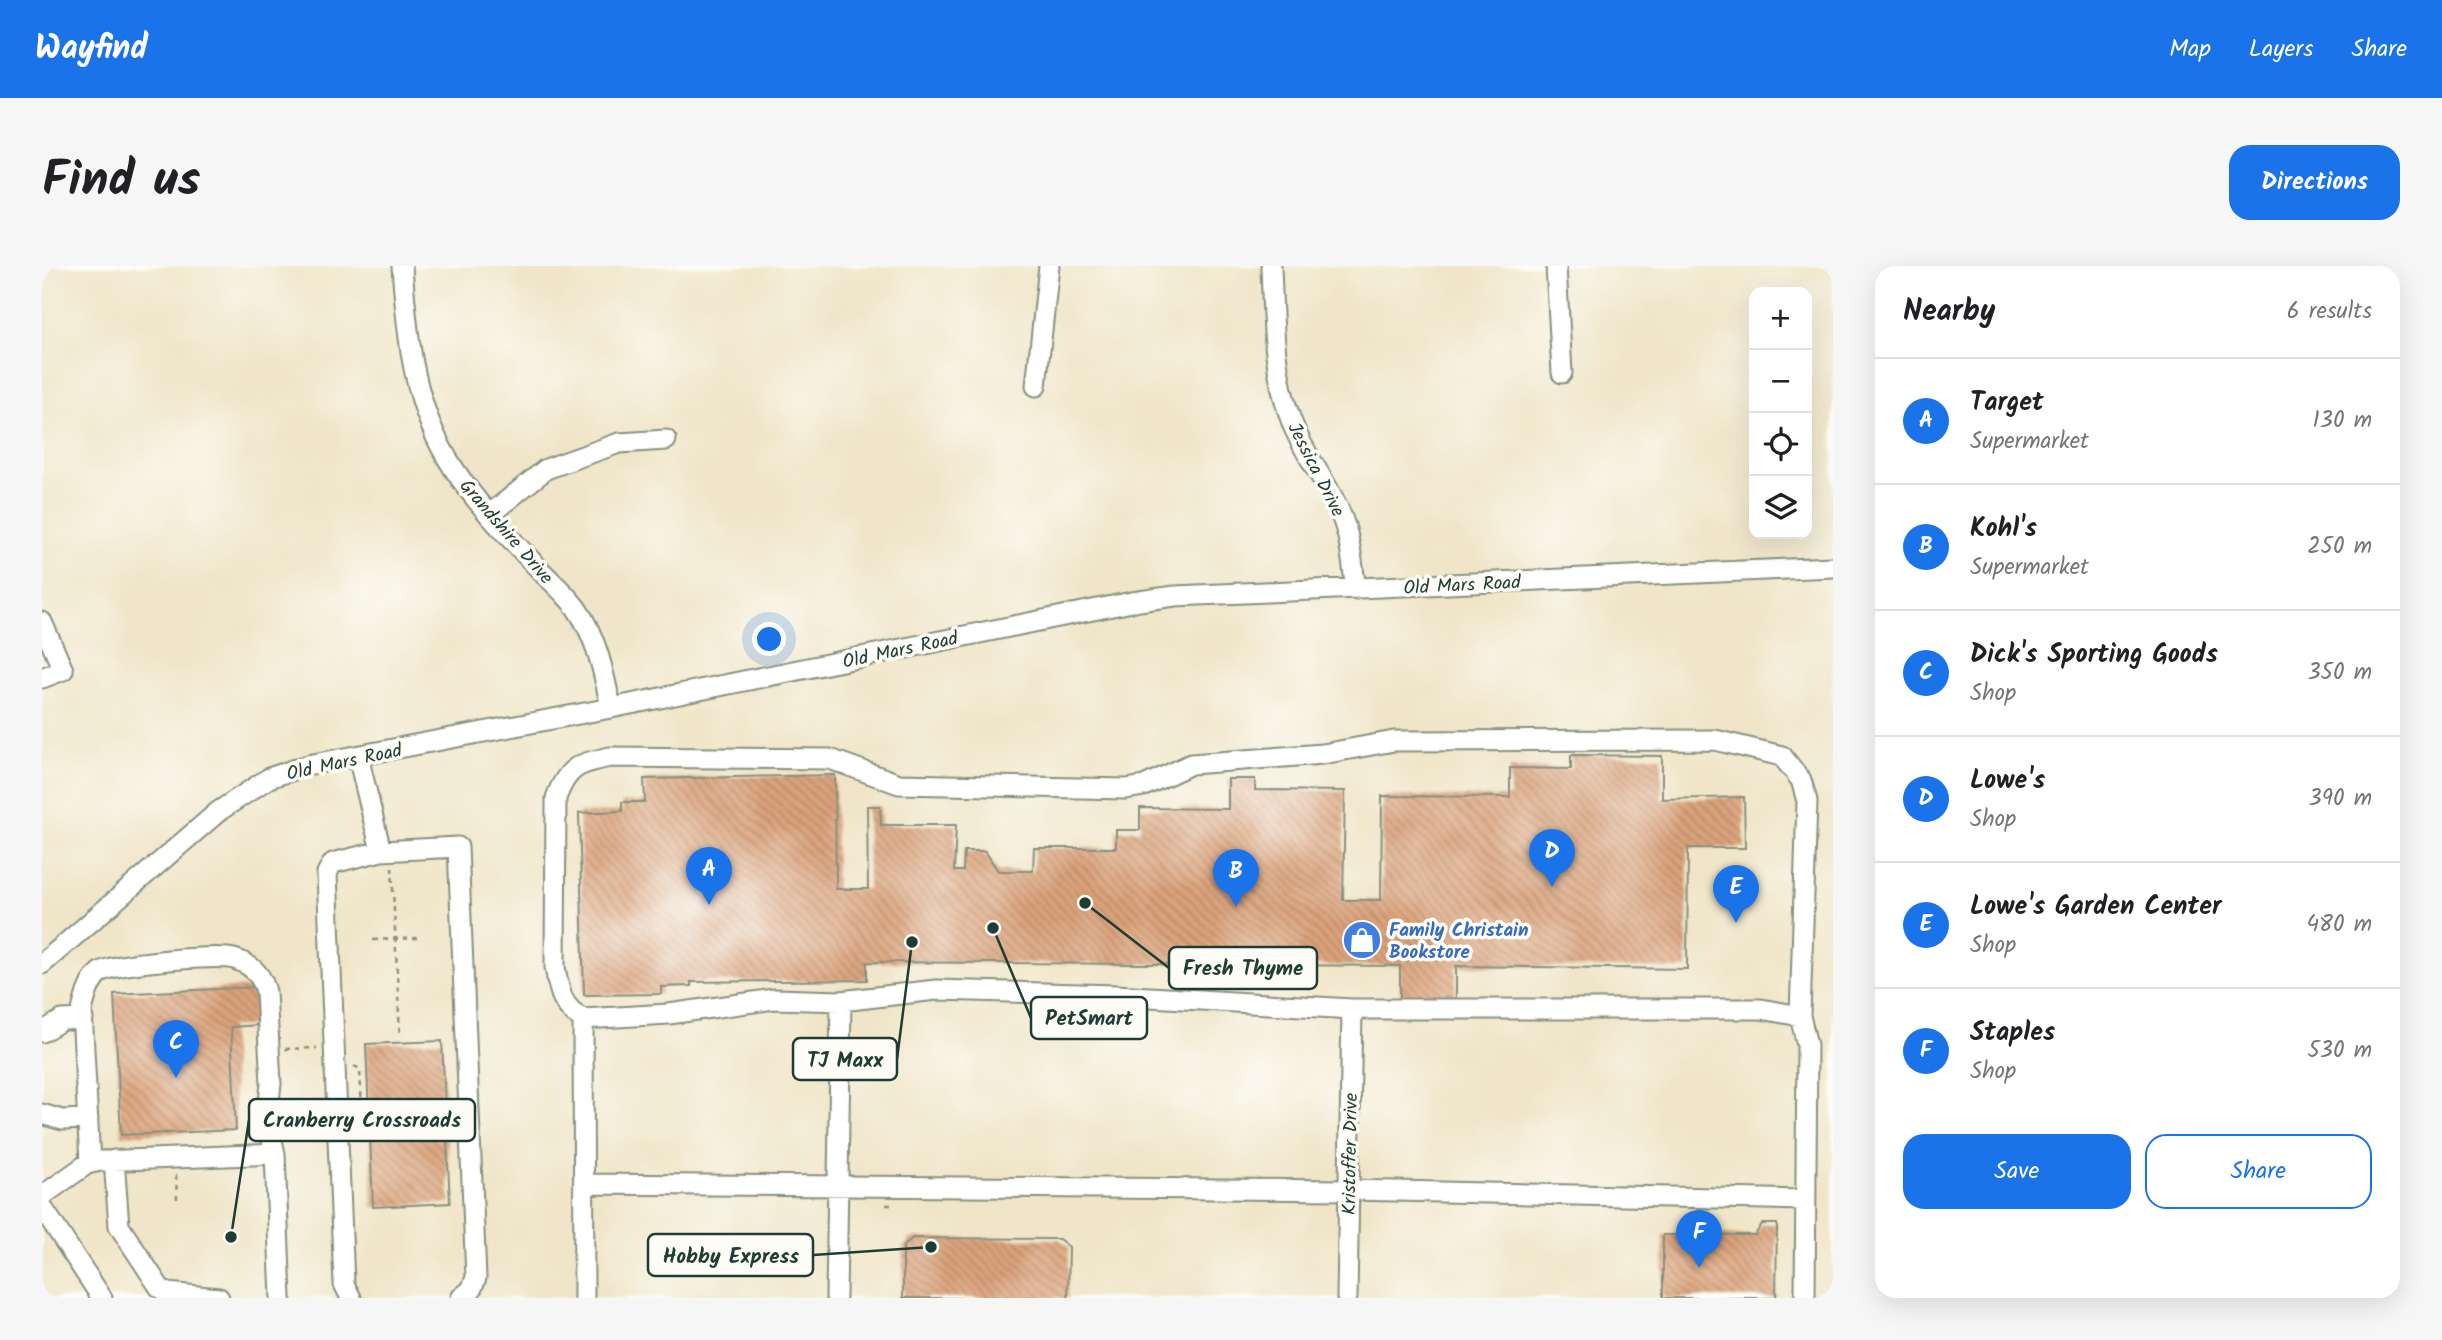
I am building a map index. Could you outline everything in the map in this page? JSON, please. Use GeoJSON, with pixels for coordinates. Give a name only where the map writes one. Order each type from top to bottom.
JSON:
{"type":"FeatureCollection","features":[{"type":"Feature","properties":{"kind":"street","name":"Grandshire Drive"},"geometry":{"type":"LineString","coordinates":[[401,266],[408,339],[415,378],[425,409],[453,469],[489,515],[576,607],[591,635],[611,708]]}},
{"type":"Feature","properties":{"kind":"street"},"geometry":{"type":"LineString","coordinates":[[1036,386],[1049,266]]}},
{"type":"Feature","properties":{"kind":"street","name":"Jessica Drive"},"geometry":{"type":"LineString","coordinates":[[1271,266],[1273,320],[1286,405],[1292,424],[1340,512],[1348,532],[1356,589]]}},
{"type":"Feature","properties":{"kind":"street"},"geometry":{"type":"LineString","coordinates":[[1556,266],[1562,373]]}},
{"type":"Feature","properties":{"kind":"street"},"geometry":{"type":"LineString","coordinates":[[489,515],[545,468],[619,443],[666,440]]}},
{"type":"Feature","properties":{"kind":"street","name":"Old Mars Road"},"geometry":{"type":"LineString","coordinates":[[42,964],[219,811],[252,787],[299,768],[611,708],[1132,602],[1175,596],[1833,567]]}},
{"type":"Feature","properties":{"kind":"street"},"geometry":{"type":"LineString","coordinates":[[42,622],[63,670],[42,678]]}},
{"type":"Feature","properties":{"kind":"street"},"geometry":{"type":"LineString","coordinates":[[1800,1016],[1761,1009],[1352,1009],[1115,995],[936,990],[841,1001],[774,999],[669,1014],[583,1019],[569,1011],[559,992],[555,967],[556,798],[564,777],[581,763],[610,757],[830,760],[900,785],[1126,789],[1144,786],[1191,764],[1322,754],[1394,741],[1715,740],[1782,756],[1801,780],[1807,801],[1800,1016],[1807,1045],[1805,1298]]}},
{"type":"Feature","properties":{"kind":"street"},"geometry":{"type":"LineString","coordinates":[[358,756],[386,855]]}},
{"type":"Feature","properties":{"kind":"street"},"geometry":{"type":"LineString","coordinates":[[351,1298],[344,1284],[326,878],[333,863],[458,847],[476,1278],[471,1290],[461,1298]]}},
{"type":"Feature","properties":{"kind":"street"},"geometry":{"type":"LineString","coordinates":[[90,1163],[83,1019],[87,991],[97,975],[112,967],[230,958],[252,968],[264,983],[266,992],[271,1084],[267,1118],[275,1154],[281,1298]]}},
{"type":"Feature","properties":{"kind":"street"},"geometry":{"type":"LineString","coordinates":[[836,1298],[841,1001]]}},
{"type":"Feature","properties":{"kind":"street","name":"Kristoffer Drive"},"geometry":{"type":"LineString","coordinates":[[1347,1298],[1352,1009]]}},
{"type":"Feature","properties":{"kind":"street"},"geometry":{"type":"LineString","coordinates":[[42,1032],[62,1020],[83,1019]]}},
{"type":"Feature","properties":{"kind":"street"},"geometry":{"type":"LineString","coordinates":[[583,1019],[584,1298]]}},
{"type":"Feature","properties":{"kind":"street"},"geometry":{"type":"LineString","coordinates":[[42,1114],[62,1120],[88,1119]]}},
{"type":"Feature","properties":{"kind":"street"},"geometry":{"type":"LineString","coordinates":[[42,1196],[90,1163],[275,1154]]}},
{"type":"Feature","properties":{"kind":"street"},"geometry":{"type":"LineString","coordinates":[[114,1160],[119,1226],[160,1288],[167,1293],[219,1298]]}},
{"type":"Feature","properties":{"kind":"street"},"geometry":{"type":"LineString","coordinates":[[584,1184],[1349,1190],[1806,1200]]}},
{"type":"Feature","properties":{"kind":"street"},"geometry":{"type":"LineString","coordinates":[[42,1207],[102,1298]]}},
{"type":"Feature","properties":{"kind":"path"},"geometry":{"type":"LineString","coordinates":[[386,855],[395,939],[400,1036]]}},
{"type":"Feature","properties":{"kind":"path"},"geometry":{"type":"LineString","coordinates":[[373,940],[417,938]]}},
{"type":"Feature","properties":{"kind":"path"},"geometry":{"type":"LineString","coordinates":[[289,1049],[314,1048],[322,1044]]}},
{"type":"Feature","properties":{"kind":"path"},"geometry":{"type":"LineString","coordinates":[[354,1066],[360,1069],[363,1132]]}},
{"type":"Feature","properties":{"kind":"path"},"geometry":{"type":"LineString","coordinates":[[176,1168],[177,1199]]}},
{"type":"Feature","properties":{"kind":"path"},"geometry":{"type":"LineString","coordinates":[[886,1205],[891,1205]]}},
{"type":"Feature","properties":{"kind":"building"},"geometry":{"type":"Polygon","coordinates":[[[1571,755],[1662,756],[1662,799],[1744,797],[1745,848],[1688,848],[1687,969],[1456,966],[1456,999],[1400,999],[1400,966],[867,962],[867,980],[691,982],[691,986],[661,987],[661,994],[584,995],[579,813],[622,811],[622,802],[645,802],[644,779],[835,775],[836,889],[868,889],[867,806],[880,806],[881,825],[956,825],[954,871],[963,871],[964,851],[985,851],[998,871],[1033,871],[1034,848],[1116,848],[1116,830],[1140,830],[1140,808],[1228,809],[1228,779],[1255,779],[1255,790],[1345,791],[1343,900],[1381,900],[1382,796],[1510,797],[1510,768],[1571,769],[1571,755]]]}},
{"type":"Feature","properties":{"kind":"building"},"geometry":{"type":"Polygon","coordinates":[[[257,987],[259,1025],[231,1027],[236,1130],[121,1135],[114,994],[257,987]]]}},
{"type":"Feature","properties":{"kind":"building"},"geometry":{"type":"Polygon","coordinates":[[[442,1041],[450,1203],[373,1207],[366,1044],[442,1041]]]}},
{"type":"Feature","properties":{"kind":"building"},"geometry":{"type":"Polygon","coordinates":[[[1762,1224],[1777,1224],[1776,1298],[1663,1298],[1663,1235],[1755,1235],[1762,1224]]]}},
{"type":"Feature","properties":{"kind":"building"},"geometry":{"type":"Polygon","coordinates":[[[912,1238],[1059,1239],[1069,1247],[1068,1298],[903,1298],[903,1247],[912,1238]]]}},
{"type":"Feature","properties":{"kind":"place","name":"Lowe's"},"geometry":{"type":"Point","coordinates":[1552,887]}},
{"type":"Feature","properties":{"kind":"place","name":"Fresh Thyme"},"geometry":{"type":"Point","coordinates":[1085,903]}},
{"type":"Feature","properties":{"kind":"place","name":"Target"},"geometry":{"type":"Point","coordinates":[709,905]}},
{"type":"Feature","properties":{"kind":"place","name":"Kohl's"},"geometry":{"type":"Point","coordinates":[1236,907]}},
{"type":"Feature","properties":{"kind":"place","name":"Lowe's Garden Center"},"geometry":{"type":"Point","coordinates":[1736,923]}},
{"type":"Feature","properties":{"kind":"place","name":"PetSmart"},"geometry":{"type":"Point","coordinates":[993,928]}},
{"type":"Feature","properties":{"kind":"place","name":"Family Christain Bookstore"},"geometry":{"type":"Point","coordinates":[1362,940]}},
{"type":"Feature","properties":{"kind":"place","name":"TJ Maxx"},"geometry":{"type":"Point","coordinates":[912,942]}},
{"type":"Feature","properties":{"kind":"place","name":"Dick's Sporting Goods"},"geometry":{"type":"Point","coordinates":[176,1078]}},
{"type":"Feature","properties":{"kind":"place","name":"Cranberry Crossroads"},"geometry":{"type":"Point","coordinates":[231,1237]}},
{"type":"Feature","properties":{"kind":"place","name":"Hobby Express"},"geometry":{"type":"Point","coordinates":[931,1247]}},
{"type":"Feature","properties":{"kind":"place","name":"Staples"},"geometry":{"type":"Point","coordinates":[1699,1268]}}]}
